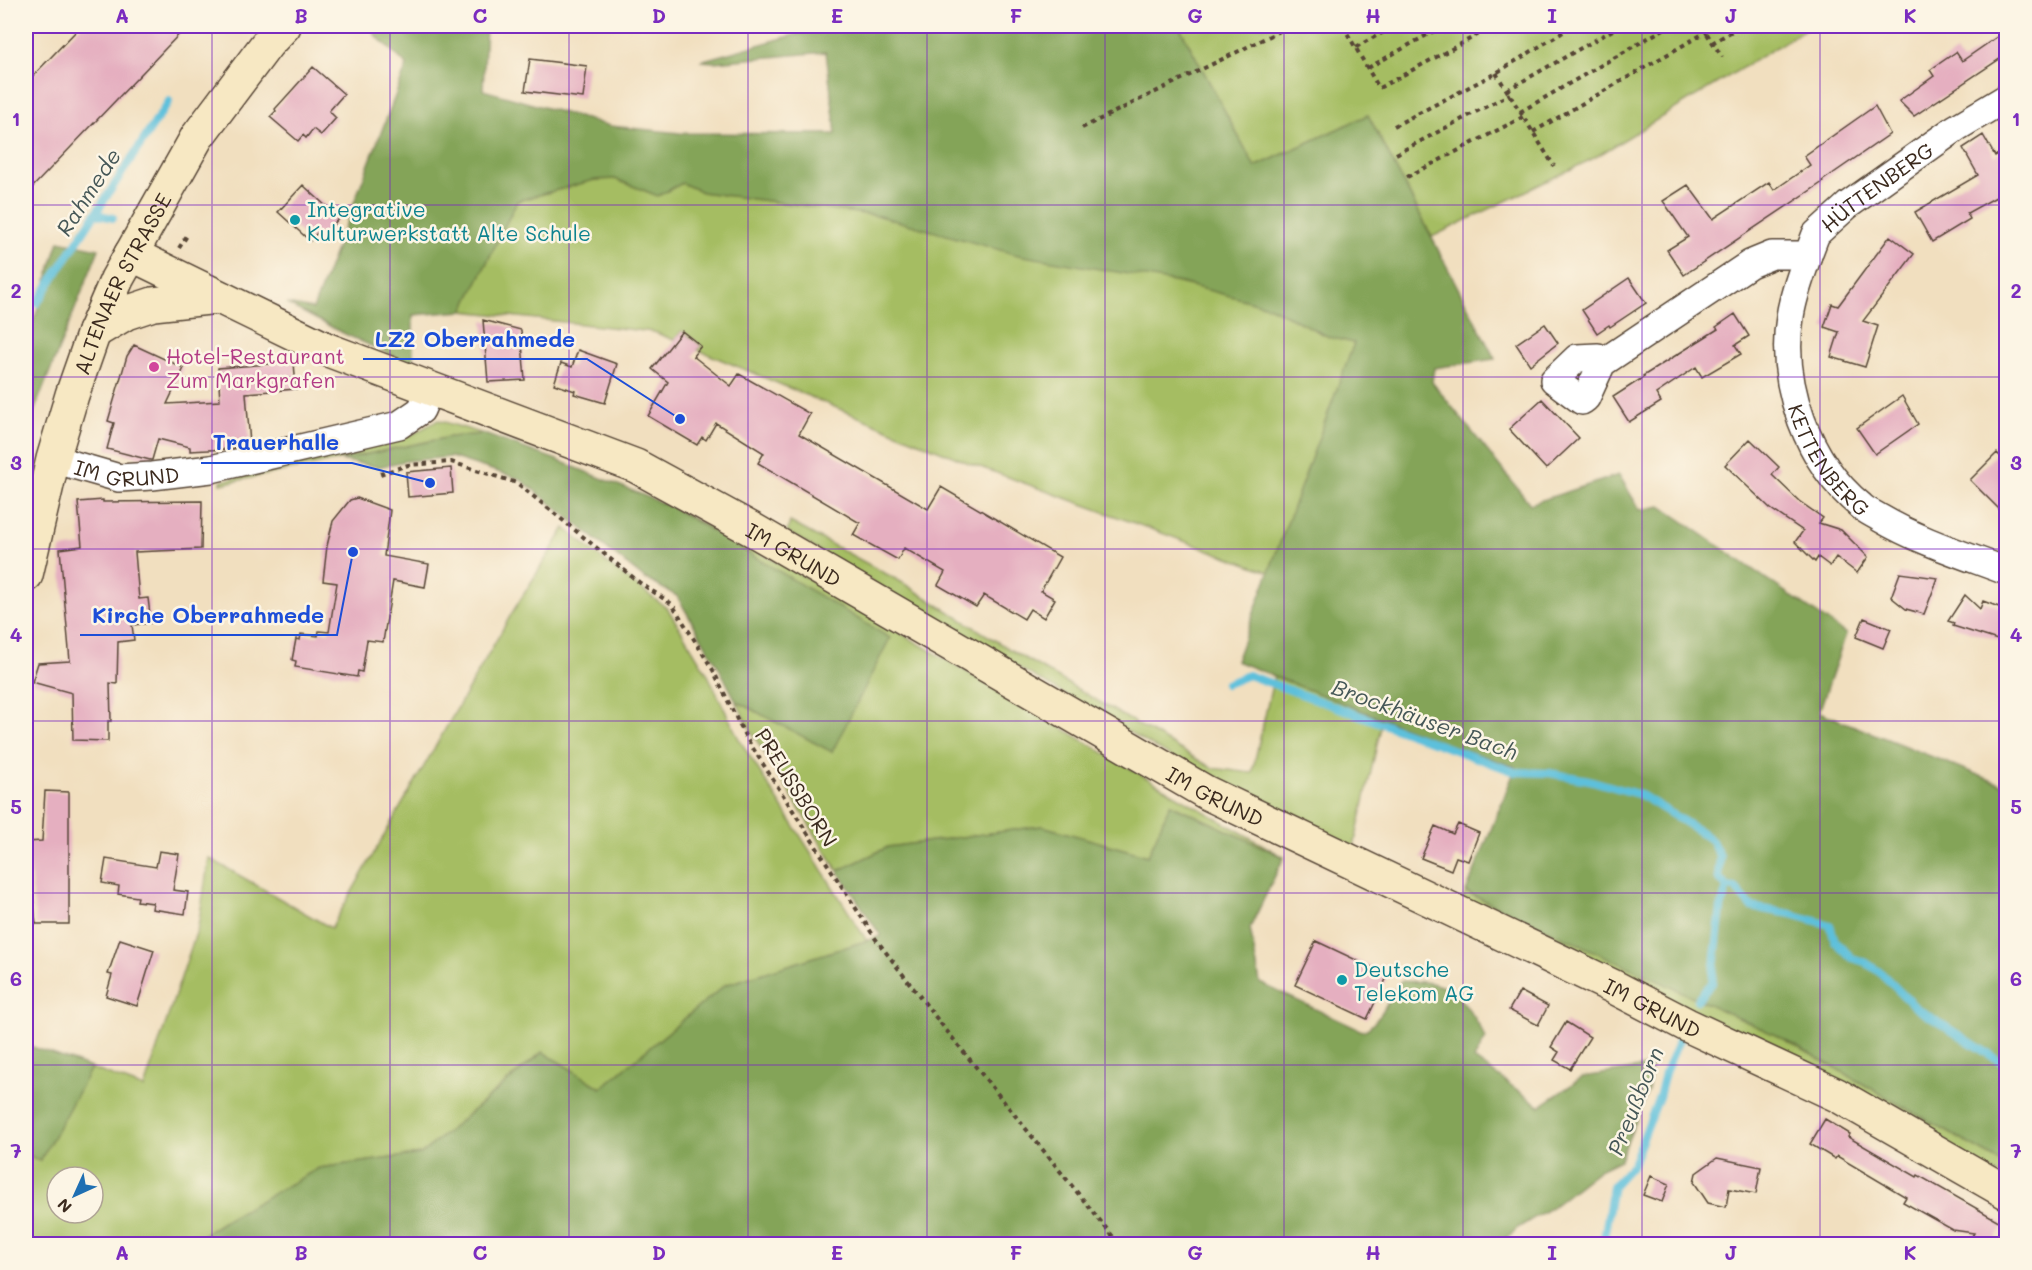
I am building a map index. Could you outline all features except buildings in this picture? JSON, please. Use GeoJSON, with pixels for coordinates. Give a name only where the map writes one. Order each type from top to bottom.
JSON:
{"type":"FeatureCollection","features":[{"type":"Feature","properties":{"kind":"main road","name":"ALTENAER STRASSE"},"geometry":{"type":"LineString","coordinates":[[26,575],[53,459],[94,332],[117,279],[197,136],[267,44],[284,26]]}},
{"type":"Feature","properties":{"kind":"main road","name":"IM GRUND"},"geometry":{"type":"LineString","coordinates":[[131,254],[328,351],[636,466],[786,548],[1207,793],[1837,1095],[2007,1192]]}},
{"type":"Feature","properties":{"kind":"main road"},"geometry":{"type":"LineString","coordinates":[[94,332],[126,313],[153,304],[218,297]]}},
{"type":"Feature","properties":{"kind":"street","name":"HÜTTENBERG"},"geometry":{"type":"LineString","coordinates":[[1602,363],[1750,264],[1772,255],[1808,255],[1816,234],[1848,205],[1956,128],[2007,98]]}},
{"type":"Feature","properties":{"kind":"street","name":"KETTENBERG"},"geometry":{"type":"LineString","coordinates":[[1808,255],[1793,300],[1788,369],[1801,417],[1812,445],[1829,473],[1861,506],[1902,531],[2007,571]]}},
{"type":"Feature","properties":{"kind":"street","name":"IM GRUND"},"geometry":{"type":"LineString","coordinates":[[53,459],[119,478],[211,469],[399,425],[422,410],[430,389]]}},
{"type":"Feature","properties":{"kind":"path"},"geometry":{"type":"LineString","coordinates":[[1082,128],[1290,26]]}},
{"type":"Feature","properties":{"kind":"path"},"geometry":{"type":"LineString","coordinates":[[1345,26],[1379,88],[1494,26]]}},
{"type":"Feature","properties":{"kind":"path"},"geometry":{"type":"LineString","coordinates":[[1356,47],[1395,26]]}},
{"type":"Feature","properties":{"kind":"path"},"geometry":{"type":"LineString","coordinates":[[1368,68],[1443,26]]}},
{"type":"Feature","properties":{"kind":"path"},"geometry":{"type":"LineString","coordinates":[[1394,126],[1496,73],[1573,26]]}},
{"type":"Feature","properties":{"kind":"path"},"geometry":{"type":"LineString","coordinates":[[1396,154],[1620,26]]}},
{"type":"Feature","properties":{"kind":"path"},"geometry":{"type":"LineString","coordinates":[[1407,177],[1522,115],[1669,26]]}},
{"type":"Feature","properties":{"kind":"path"},"geometry":{"type":"LineString","coordinates":[[1702,26],[1722,57]]}},
{"type":"Feature","properties":{"kind":"path"},"geometry":{"type":"LineString","coordinates":[[1712,43],[1741,26]]}},
{"type":"Feature","properties":{"kind":"path"},"geometry":{"type":"LineString","coordinates":[[1533,132],[1706,32]]}},
{"type":"Feature","properties":{"kind":"path"},"geometry":{"type":"LineString","coordinates":[[1496,73],[1554,166]]}},
{"type":"Feature","properties":{"kind":"path","name":"PREUSSBORN"},"geometry":{"type":"LineString","coordinates":[[380,474],[408,465],[451,462],[517,483],[640,583],[672,604],[713,670],[745,736],[875,938],[1119,1245]]}},
{"type":"Feature","properties":{"kind":"green space"},"geometry":{"type":"Polygon","coordinates":[[[380,26],[486,26],[483,90],[610,126],[680,133],[836,134],[826,52],[714,62],[700,61],[808,31],[813,26],[1179,26],[1255,167],[1368,115],[1495,359],[1434,368],[1432,382],[1530,504],[1619,475],[1640,510],[1661,506],[1846,634],[1819,712],[2006,786],[2006,1165],[1784,1039],[1466,892],[1516,767],[1446,744],[1236,661],[1354,343],[1329,337],[1268,306],[1181,283],[1018,255],[879,216],[702,192],[682,183],[658,196],[615,179],[594,180],[517,201],[463,311],[413,315],[413,365],[287,304],[313,309],[407,65],[373,33],[380,26]]]}},
{"type":"Feature","properties":{"kind":"green space"},"geometry":{"type":"Polygon","coordinates":[[[1179,26],[1811,26],[1594,158],[1432,237],[1368,115],[1255,167],[1179,26]]]}},
{"type":"Feature","properties":{"kind":"green space"},"geometry":{"type":"Polygon","coordinates":[[[615,179],[658,196],[682,183],[702,192],[879,216],[1218,292],[1268,306],[1329,337],[1355,343],[1269,572],[969,463],[698,350],[701,346],[682,331],[674,340],[654,332],[463,311],[517,201],[594,180],[615,179]]]}},
{"type":"Feature","properties":{"kind":"green space"},"geometry":{"type":"Polygon","coordinates":[[[59,241],[99,249],[26,431],[26,335],[36,314],[59,241]]]}},
{"type":"Feature","properties":{"kind":"green space"},"geometry":{"type":"Polygon","coordinates":[[[438,420],[484,434],[450,437],[221,484],[221,481],[413,434],[438,420]]]}},
{"type":"Feature","properties":{"kind":"green space"},"geometry":{"type":"Polygon","coordinates":[[[484,434],[557,460],[672,507],[890,638],[832,752],[736,701],[677,596],[644,578],[520,479],[451,457],[405,461],[378,467],[340,460],[450,437],[484,434]]]}},
{"type":"Feature","properties":{"kind":"green space"},"geometry":{"type":"Polygon","coordinates":[[[672,507],[809,579],[1284,857],[1171,804],[1148,856],[1042,826],[888,847],[838,871],[752,733],[736,701],[832,751],[889,638],[672,507]]]}},
{"type":"Feature","properties":{"kind":"green space"},"geometry":{"type":"Polygon","coordinates":[[[790,522],[903,583],[1009,649],[1212,768],[1252,773],[1274,676],[1383,718],[1353,851],[1240,797],[787,532],[790,522]]]}},
{"type":"Feature","properties":{"kind":"green space"},"geometry":{"type":"Polygon","coordinates":[[[565,528],[609,565],[668,609],[707,673],[739,739],[867,941],[725,985],[601,1088],[542,1052],[421,1154],[319,1168],[226,1220],[189,1244],[26,1244],[26,1154],[40,1161],[91,1068],[144,1088],[198,927],[209,858],[331,928],[512,613],[565,528]]]}},
{"type":"Feature","properties":{"kind":"green space"},"geometry":{"type":"Polygon","coordinates":[[[1170,804],[1284,857],[1250,928],[1260,983],[1362,1031],[1373,1024],[1401,981],[1427,982],[1444,987],[1466,1005],[1486,1038],[1474,1059],[1540,1106],[1583,1077],[1652,1066],[1648,1091],[1620,1160],[1599,1170],[1552,1207],[1516,1229],[1503,1244],[189,1244],[226,1220],[319,1168],[421,1154],[543,1052],[601,1088],[725,985],[881,936],[838,871],[888,847],[1042,826],[1148,856],[1170,804]]]}},
{"type":"Feature","properties":{"kind":"green space"},"geometry":{"type":"Polygon","coordinates":[[[1466,892],[1784,1039],[2006,1165],[2006,1179],[1461,902],[1466,892]]]}},
{"type":"Feature","properties":{"kind":"green space"},"geometry":{"type":"Polygon","coordinates":[[[30,1046],[91,1068],[40,1161],[26,1154],[26,1058],[30,1046]]]}},
{"type":"Feature","properties":{"kind":"waterway","name":"Rahmede"},"geometry":{"type":"LineString","coordinates":[[228,29],[232,26]]}},
{"type":"Feature","properties":{"kind":"waterway","name":"Rahmede"},"geometry":{"type":"LineString","coordinates":[[37,303],[169,101]]}},
{"type":"Feature","properties":{"kind":"waterway","name":"Brockhäuser Bach"},"geometry":{"type":"LineString","coordinates":[[96,214],[113,218]]}},
{"type":"Feature","properties":{"kind":"waterway","name":"Brockhäuser Bach"},"geometry":{"type":"LineString","coordinates":[[1226,684],[1248,675],[1515,772],[1549,773],[1589,780],[1641,795],[1712,841],[1720,857],[1718,877],[1727,887],[1735,888],[1751,907],[1791,914],[1830,925],[1835,941],[1852,958],[1865,962],[1881,973],[1916,1008],[2006,1065]]}},
{"type":"Feature","properties":{"kind":"waterway","name":"Preußborn"},"geometry":{"type":"LineString","coordinates":[[1697,1000],[1712,983],[1721,908],[1727,887]]}},
{"type":"Feature","properties":{"kind":"waterway","name":"Preußborn"},"geometry":{"type":"LineString","coordinates":[[1603,1244],[1613,1186],[1633,1164],[1659,1097],[1665,1073],[1680,1038]]}},
{"type":"Feature","properties":{"kind":"place","name":"Integrative Kulturwerkstatt Alte Schule"},"geometry":{"type":"Point","coordinates":[295,220]}},
{"type":"Feature","properties":{"kind":"place","name":"Hotel-Restaurant Zum Markgrafen"},"geometry":{"type":"Point","coordinates":[154,367]}},
{"type":"Feature","properties":{"kind":"place","name":"LZ2 Oberrahmede"},"geometry":{"type":"Point","coordinates":[680,419]}},
{"type":"Feature","properties":{"kind":"place","name":"Trauerhalle"},"geometry":{"type":"Point","coordinates":[430,483]}},
{"type":"Feature","properties":{"kind":"place","name":"Kirche Oberrahmede"},"geometry":{"type":"Point","coordinates":[353,552]}},
{"type":"Feature","properties":{"kind":"place","name":"Deutsche Telekom AG"},"geometry":{"type":"Point","coordinates":[1342,980]}}]}
